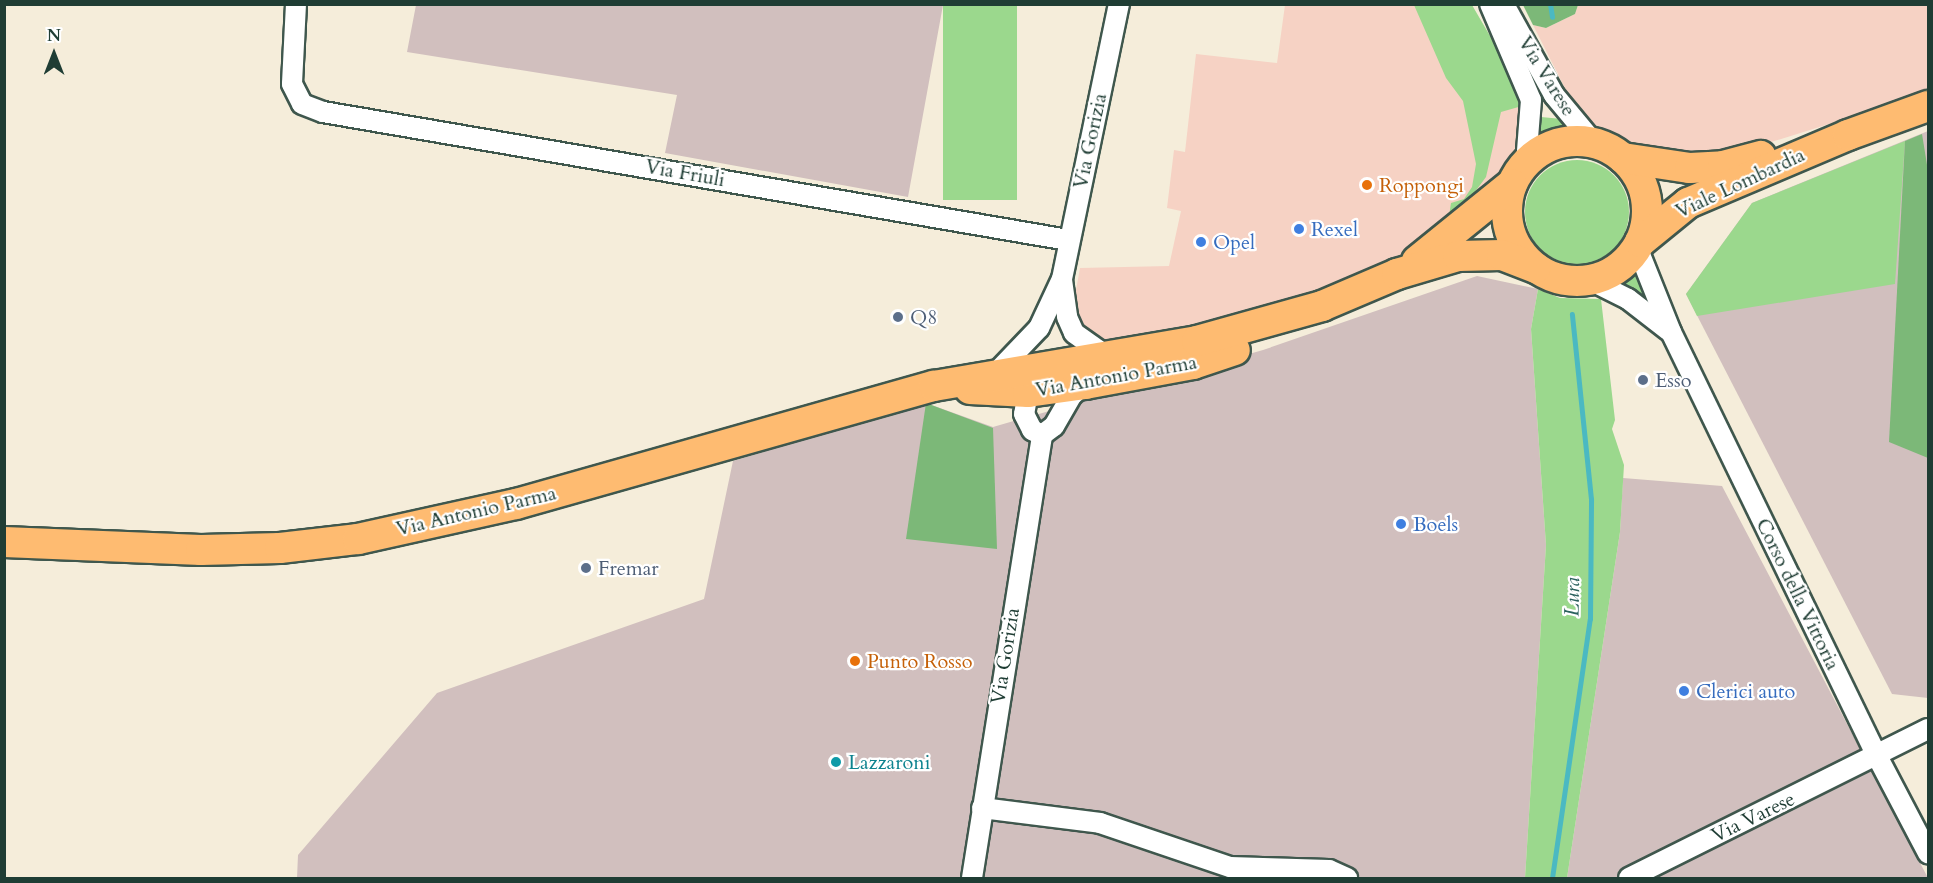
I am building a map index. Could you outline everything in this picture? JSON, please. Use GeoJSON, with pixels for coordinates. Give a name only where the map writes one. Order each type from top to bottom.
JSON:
{"type":"FeatureCollection","features":[{"type":"Feature","properties":{"kind":"main road","name":"Viale Lombardia"},"geometry":{"type":"LineString","coordinates":[[1639,245],[1688,203],[1848,135],[1929,106]]}},
{"type":"Feature","properties":{"kind":"main road","name":"Viale Lombardia"},"geometry":{"type":"LineString","coordinates":[[1623,158],[1665,167],[1712,167],[1848,135]]}},
{"type":"Feature","properties":{"kind":"main road"},"geometry":{"type":"LineString","coordinates":[[1594,143],[1623,158],[1638,177],[1646,201],[1646,226],[1639,245],[1616,269],[1590,280],[1562,279],[1536,268],[1518,249],[1510,230],[1507,210],[1519,173],[1557,144],[1594,143]]}},
{"type":"Feature","properties":{"kind":"main road","name":"Via Antonio Parma"},"geometry":{"type":"LineString","coordinates":[[1397,274],[1447,239],[1519,173]]}},
{"type":"Feature","properties":{"kind":"main road","name":"Via Antonio Parma"},"geometry":{"type":"LineString","coordinates":[[4,542],[201,550],[280,548],[358,539],[516,504],[934,386],[996,373],[1109,358],[1197,341],[1322,306],[1397,274],[1475,253],[1502,255],[1536,268]]}},
{"type":"Feature","properties":{"kind":"main road","name":"Via Antonio Parma"},"geometry":{"type":"LineString","coordinates":[[934,386],[1028,392],[1085,384],[1203,361],[1290,327],[1322,306]]}},
{"type":"Feature","properties":{"kind":"street","name":"Via Friuli"},"geometry":{"type":"LineString","coordinates":[[296,4],[292,84],[302,104],[323,112],[1068,240]]}},
{"type":"Feature","properties":{"kind":"street","name":"Via Gorizia"},"geometry":{"type":"LineString","coordinates":[[1109,358],[1074,333],[1067,317],[1062,279],[1068,240],[1119,4]]}},
{"type":"Feature","properties":{"kind":"street","name":"Via Varese"},"geometry":{"type":"LineString","coordinates":[[1490,4],[1531,100],[1519,173]]}},
{"type":"Feature","properties":{"kind":"street","name":"Via Varese"},"geometry":{"type":"LineString","coordinates":[[1504,4],[1554,95],[1594,143]]}},
{"type":"Feature","properties":{"kind":"street","name":"Corso della Vittoria"},"geometry":{"type":"LineString","coordinates":[[1639,245],[1671,333],[1877,756],[1929,853]]}},
{"type":"Feature","properties":{"kind":"street","name":"Via Gorizia"},"geometry":{"type":"LineString","coordinates":[[996,373],[1039,328],[1062,279]]}},
{"type":"Feature","properties":{"kind":"street","name":"Corso della Vittoria"},"geometry":{"type":"LineString","coordinates":[[1590,280],[1628,299],[1671,333]]}},
{"type":"Feature","properties":{"kind":"street"},"geometry":{"type":"LineString","coordinates":[[1085,384],[1071,396],[1054,426],[1042,435],[1032,430],[1026,421],[1023,406],[1028,392],[1054,374],[1098,365],[1109,358]]}},
{"type":"Feature","properties":{"kind":"street","name":"Via Gorizia"},"geometry":{"type":"LineString","coordinates":[[972,879],[1042,435]]}},
{"type":"Feature","properties":{"kind":"street","name":"Via Varese"},"geometry":{"type":"LineString","coordinates":[[1629,879],[1929,729]]}},
{"type":"Feature","properties":{"kind":"street"},"geometry":{"type":"LineString","coordinates":[[982,808],[1100,823],[1230,867],[1329,870],[1347,879]]}},
{"type":"Feature","properties":{"kind":"shaded area"},"geometry":{"type":"Polygon","coordinates":[[[416,5],[943,5],[908,197],[665,153],[677,95],[407,52],[416,5]]]}},
{"type":"Feature","properties":{"kind":"shaded area"},"geometry":{"type":"Polygon","coordinates":[[[1285,5],[1472,5],[1522,106],[1521,137],[1507,167],[1491,194],[1395,263],[1319,296],[1118,346],[1094,340],[1078,318],[1074,301],[1080,268],[1169,266],[1181,211],[1167,208],[1174,150],[1185,152],[1196,54],[1277,63],[1285,5]]]}},
{"type":"Feature","properties":{"kind":"shaded area"},"geometry":{"type":"Polygon","coordinates":[[[1578,5],[1928,5],[1928,93],[1717,159],[1644,152],[1579,116],[1533,25],[1546,28],[1575,14],[1578,5]]]}},
{"type":"Feature","properties":{"kind":"shaded area"},"geometry":{"type":"Polygon","coordinates":[[[1928,131],[1928,698],[1892,694],[1686,294],[1752,203],[1928,131]]]}},
{"type":"Feature","properties":{"kind":"shaded area"},"geometry":{"type":"Polygon","coordinates":[[[1477,276],[1538,289],[1531,329],[1546,545],[1525,878],[297,878],[298,855],[437,693],[704,599],[733,461],[926,403],[993,427],[1263,350],[1477,276]]]}},
{"type":"Feature","properties":{"kind":"shaded area"},"geometry":{"type":"Polygon","coordinates":[[[1623,478],[1722,486],[1928,878],[1567,878],[1620,532],[1623,478]]]}},
{"type":"Feature","properties":{"kind":"green space"},"geometry":{"type":"Polygon","coordinates":[[[943,5],[1017,5],[1017,200],[943,200],[943,5]]]}},
{"type":"Feature","properties":{"kind":"green space"},"geometry":{"type":"Polygon","coordinates":[[[1414,5],[1472,5],[1514,77],[1522,106],[1501,112],[1486,177],[1460,212],[1449,216],[1451,203],[1464,199],[1472,187],[1476,164],[1463,101],[1446,78],[1414,5]]]}},
{"type":"Feature","properties":{"kind":"green space"},"geometry":{"type":"Polygon","coordinates":[[[1523,5],[1578,5],[1575,14],[1546,28],[1533,25],[1523,5]]]}},
{"type":"Feature","properties":{"kind":"green space"},"geometry":{"type":"Polygon","coordinates":[[[1541,117],[1562,119],[1567,125],[1540,134],[1541,117]]]}},
{"type":"Feature","properties":{"kind":"green space"},"geometry":{"type":"Polygon","coordinates":[[[1922,134],[1928,171],[1928,458],[1889,442],[1905,141],[1922,134]]]}},
{"type":"Feature","properties":{"kind":"green space"},"geometry":{"type":"Polygon","coordinates":[[[1905,141],[1895,284],[1697,316],[1686,294],[1752,203],[1905,141]]]}},
{"type":"Feature","properties":{"kind":"green space"},"geometry":{"type":"Polygon","coordinates":[[[1577,160],[1597,164],[1614,175],[1625,192],[1629,212],[1625,232],[1614,249],[1597,260],[1577,264],[1557,260],[1540,249],[1529,232],[1525,212],[1529,192],[1540,175],[1557,164],[1577,160]]]}},
{"type":"Feature","properties":{"kind":"green space"},"geometry":{"type":"Polygon","coordinates":[[[1636,270],[1649,302],[1618,284],[1636,270]]]}},
{"type":"Feature","properties":{"kind":"green space"},"geometry":{"type":"Polygon","coordinates":[[[1538,289],[1560,298],[1601,299],[1615,420],[1612,429],[1624,465],[1620,532],[1567,878],[1525,878],[1546,545],[1531,329],[1538,289]]]}},
{"type":"Feature","properties":{"kind":"green space"},"geometry":{"type":"Polygon","coordinates":[[[926,403],[993,428],[997,549],[906,539],[926,403]]]}},
{"type":"Feature","properties":{"kind":"waterway","name":"Lura"},"geometry":{"type":"LineString","coordinates":[[1550,4],[1552,17]]}},
{"type":"Feature","properties":{"kind":"waterway","name":"Lura"},"geometry":{"type":"LineString","coordinates":[[1552,878],[1590,619],[1591,499],[1572,314]]}},
{"type":"Feature","properties":{"kind":"place","name":"Roppongi"},"geometry":{"type":"Point","coordinates":[1367,185]}},
{"type":"Feature","properties":{"kind":"place","name":"Rexel"},"geometry":{"type":"Point","coordinates":[1299,229]}},
{"type":"Feature","properties":{"kind":"place","name":"Opel"},"geometry":{"type":"Point","coordinates":[1201,242]}},
{"type":"Feature","properties":{"kind":"place","name":"Q8"},"geometry":{"type":"Point","coordinates":[898,317]}},
{"type":"Feature","properties":{"kind":"place","name":"Esso"},"geometry":{"type":"Point","coordinates":[1643,380]}},
{"type":"Feature","properties":{"kind":"place","name":"Boels"},"geometry":{"type":"Point","coordinates":[1401,524]}},
{"type":"Feature","properties":{"kind":"place","name":"Fremar"},"geometry":{"type":"Point","coordinates":[586,568]}},
{"type":"Feature","properties":{"kind":"place","name":"Punto Rosso"},"geometry":{"type":"Point","coordinates":[855,661]}},
{"type":"Feature","properties":{"kind":"place","name":"Clerici auto"},"geometry":{"type":"Point","coordinates":[1684,691]}},
{"type":"Feature","properties":{"kind":"place","name":"Lazzaroni"},"geometry":{"type":"Point","coordinates":[836,762]}}]}
